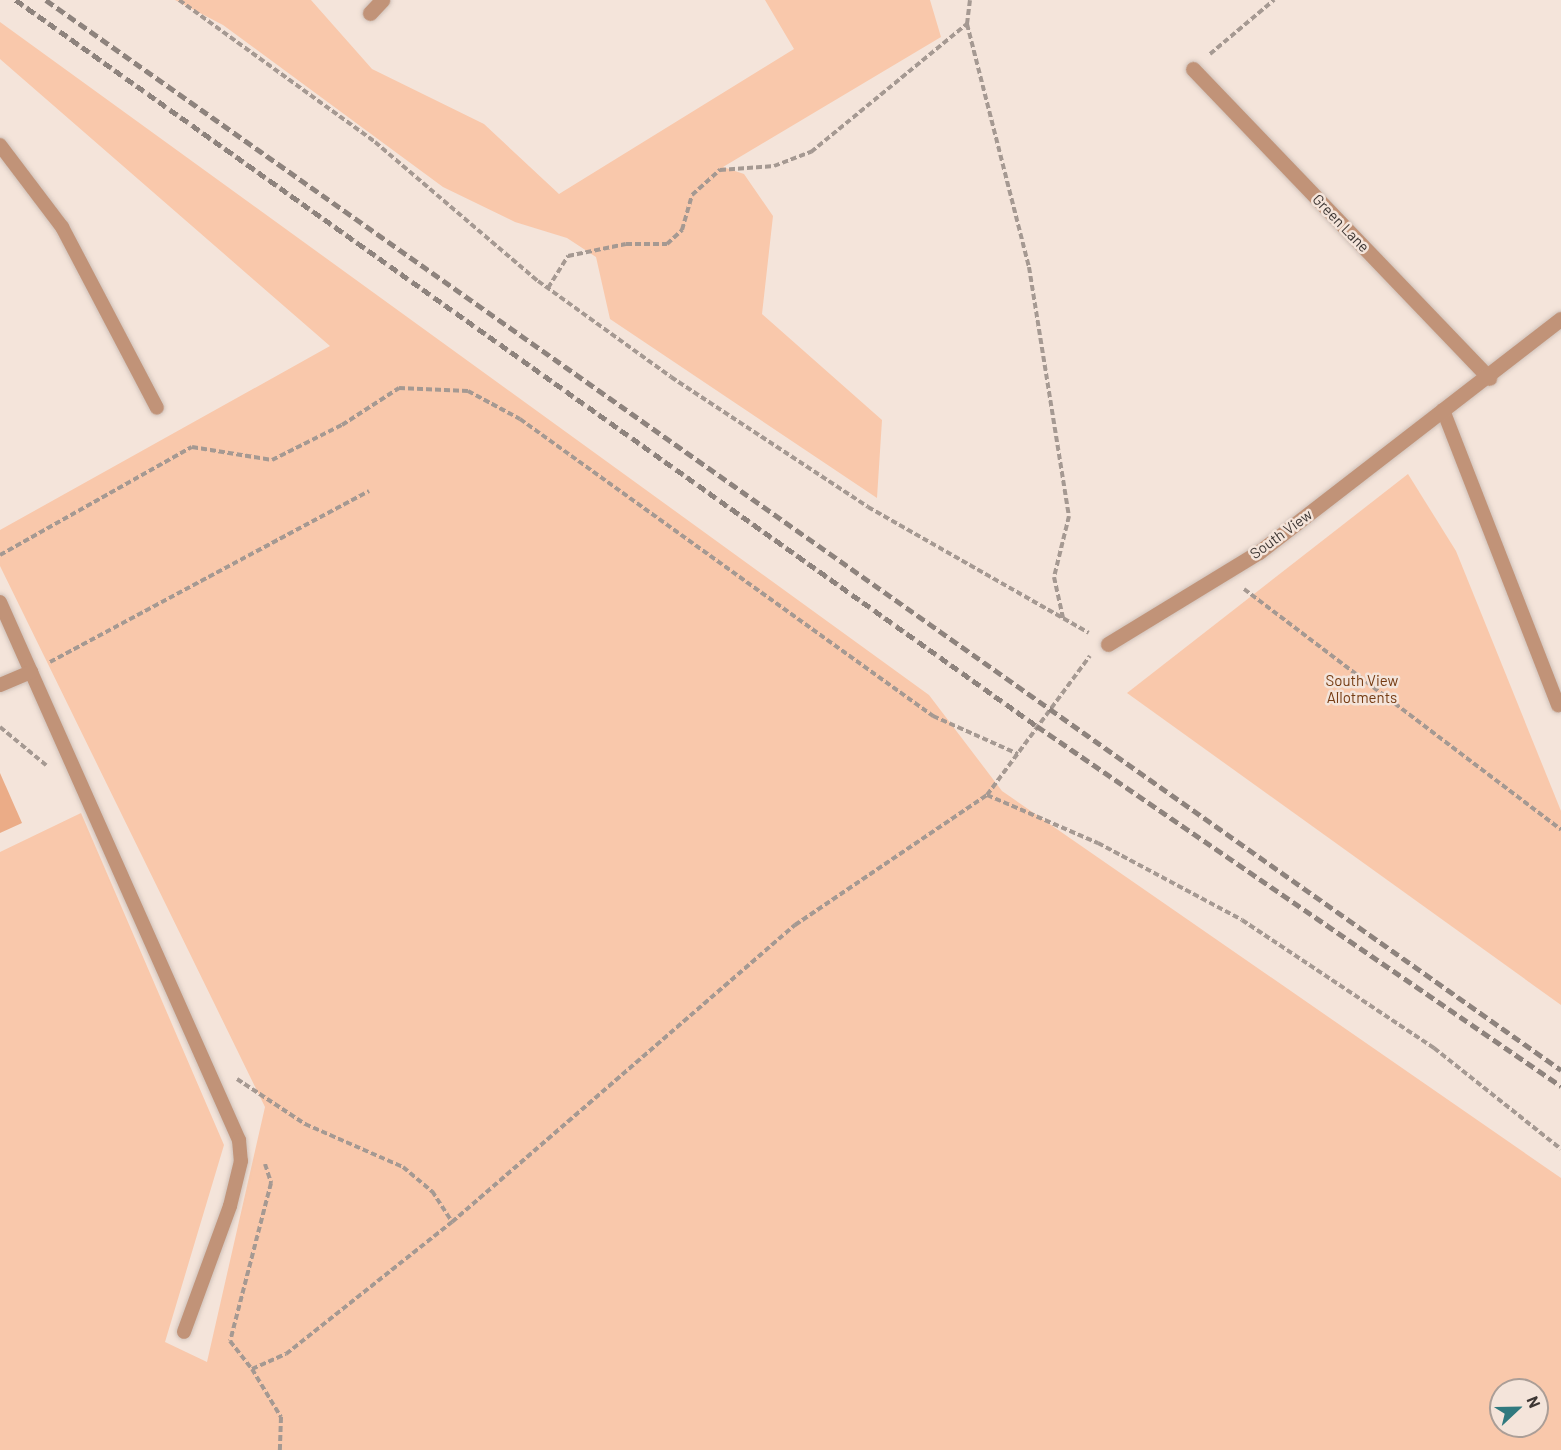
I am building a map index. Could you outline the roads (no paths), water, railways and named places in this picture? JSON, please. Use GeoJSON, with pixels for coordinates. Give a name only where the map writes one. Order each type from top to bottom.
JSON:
{"type":"FeatureCollection","features":[{"type":"Feature","properties":{"kind":"street"},"geometry":{"type":"LineString","coordinates":[[370,13],[382,0]]}},
{"type":"Feature","properties":{"kind":"street","name":"Green Lane"},"geometry":{"type":"LineString","coordinates":[[1193,69],[1490,378]]}},
{"type":"Feature","properties":{"kind":"street","name":"South View"},"geometry":{"type":"LineString","coordinates":[[1108,644],[1259,552],[1443,410],[1490,378],[1561,319]]}},
{"type":"Feature","properties":{"kind":"lane"},"geometry":{"type":"LineString","coordinates":[[0,145],[62,227],[157,408]]}},
{"type":"Feature","properties":{"kind":"lane"},"geometry":{"type":"LineString","coordinates":[[1443,410],[1558,705]]}},
{"type":"Feature","properties":{"kind":"lane"},"geometry":{"type":"LineString","coordinates":[[0,602],[239,1140],[241,1161],[230,1206],[184,1332]]}},
{"type":"Feature","properties":{"kind":"lane"},"geometry":{"type":"LineString","coordinates":[[0,685],[31,672]]}},
{"type":"Feature","properties":{"kind":"railway"},"geometry":{"type":"LineString","coordinates":[[16,0],[1037,726],[1561,1086]]}},
{"type":"Feature","properties":{"kind":"railway"},"geometry":{"type":"LineString","coordinates":[[46,0],[1561,1070]]}},
{"type":"Feature","properties":{"kind":"park label","name":"South View Allotments"},"geometry":{"type":"Point","coordinates":[1362,688]}}]}
